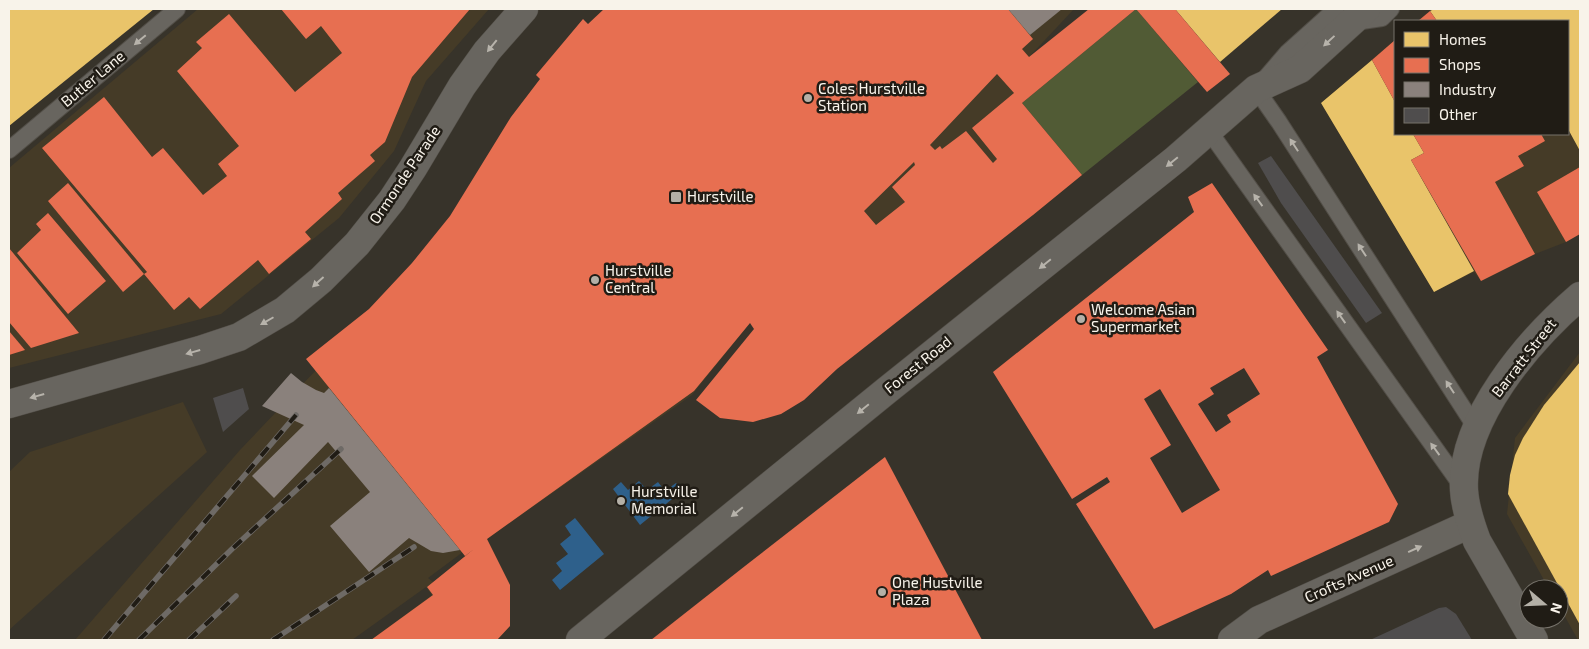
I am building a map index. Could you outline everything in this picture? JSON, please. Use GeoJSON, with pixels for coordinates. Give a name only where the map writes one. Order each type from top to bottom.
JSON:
{"type":"FeatureCollection","features":[{"type":"Feature","properties":{"kind":"street","name":"Ormonde Parade"},"geometry":{"type":"LineString","coordinates":[[9,404],[200,350],[239,337],[294,303],[322,280],[357,244],[392,200],[418,161],[462,86],[487,51],[524,9]]}},
{"type":"Feature","properties":{"kind":"street","name":"Forest Road"},"geometry":{"type":"LineString","coordinates":[[580,640],[879,396],[1176,159],[1256,89],[1300,68],[1351,13]]}},
{"type":"Feature","properties":{"kind":"street","name":"Barratt Street"},"geometry":{"type":"LineString","coordinates":[[1534,640],[1477,541],[1470,524],[1464,489],[1466,467],[1476,428],[1492,399],[1526,351],[1558,315],[1580,296]]}},
{"type":"Feature","properties":{"kind":"street","name":"Crofts Avenue"},"geometry":{"type":"LineString","coordinates":[[1232,640],[1260,620],[1470,524]]}},
{"type":"Feature","properties":{"kind":"lane","name":"Butler Lane"},"geometry":{"type":"LineString","coordinates":[[9,150],[177,9]]}},
{"type":"Feature","properties":{"kind":"lane"},"geometry":{"type":"LineString","coordinates":[[1351,13],[1382,18],[1391,9]]}},
{"type":"Feature","properties":{"kind":"lane"},"geometry":{"type":"LineString","coordinates":[[1256,89],[1476,428]]}},
{"type":"Feature","properties":{"kind":"lane"},"geometry":{"type":"LineString","coordinates":[[1209,131],[1464,489]]}},
{"type":"Feature","properties":{"kind":"shaded area"},"geometry":{"type":"Polygon","coordinates":[[[198,9],[489,9],[426,81],[394,151],[339,218],[221,314],[9,368],[9,168],[198,9]]]}},
{"type":"Feature","properties":{"kind":"shaded area","name":"Hurstville Central"},"geometry":{"type":"Polygon","coordinates":[[[711,9],[1074,9],[1029,57],[998,74],[1082,175],[1033,215],[777,297],[750,323],[692,395],[487,539],[510,585],[510,626],[497,640],[371,640],[432,595],[426,587],[352,640],[75,640],[240,450],[477,201],[647,56],[711,9]],[[483,537],[428,578],[433,582],[486,540],[483,537]]]}},
{"type":"Feature","properties":{"kind":"shaded area"},"geometry":{"type":"Polygon","coordinates":[[[1434,9],[1580,9],[1580,234],[1481,281],[1474,272],[1434,292],[1321,103],[1394,41],[1394,135],[1569,135],[1569,20],[1419,20],[1434,9]]]}},
{"type":"Feature","properties":{"kind":"shaded area"},"geometry":{"type":"Polygon","coordinates":[[[1580,352],[1580,640],[1578,640],[1569,624],[1569,579],[1543,579],[1507,514],[1515,438],[1580,352]]]}},
{"type":"Feature","properties":{"kind":"shaded area"},"geometry":{"type":"Polygon","coordinates":[[[183,402],[207,452],[9,630],[9,472],[30,452],[183,402]]]}},
{"type":"Feature","properties":{"kind":"green space"},"geometry":{"type":"Polygon","coordinates":[[[1136,9],[1198,82],[1082,175],[1022,103],[1136,9]]]}},
{"type":"Feature","properties":{"kind":"water"},"geometry":{"type":"Polygon","coordinates":[[[639,481],[647,490],[658,482],[665,491],[676,483],[682,491],[640,525],[613,489],[621,482],[628,490],[639,481]]]}},
{"type":"Feature","properties":{"kind":"water"},"geometry":{"type":"Polygon","coordinates":[[[575,518],[604,554],[560,590],[552,580],[562,571],[556,563],[568,554],[560,544],[571,535],[565,526],[575,518]]]}},
{"type":"Feature","properties":{"kind":"building: Homes"},"geometry":{"type":"Polygon","coordinates":[[[9,9],[154,9],[9,126],[9,9]]]}},
{"type":"Feature","properties":{"kind":"building: Homes"},"geometry":{"type":"Polygon","coordinates":[[[1175,9],[1282,9],[1220,62],[1175,9]]]}},
{"type":"Feature","properties":{"kind":"building: Homes"},"geometry":{"type":"Polygon","coordinates":[[[1434,9],[1580,9],[1580,151],[1569,131],[1569,20],[1436,20],[1430,11],[1434,9]]]}},
{"type":"Feature","properties":{"kind":"building: Homes"},"geometry":{"type":"Polygon","coordinates":[[[1372,60],[1394,100],[1394,135],[1414,135],[1424,153],[1411,160],[1474,271],[1434,292],[1321,103],[1372,60]]]}},
{"type":"Feature","properties":{"kind":"building: Homes"},"geometry":{"type":"Polygon","coordinates":[[[1580,362],[1580,625],[1569,605],[1569,579],[1555,579],[1508,494],[1515,455],[1523,438],[1544,405],[1580,362]]]}},
{"type":"Feature","properties":{"kind":"building: Shops"},"geometry":{"type":"Polygon","coordinates":[[[281,9],[470,9],[412,77],[385,142],[370,155],[375,161],[338,193],[342,199],[305,232],[311,239],[269,274],[258,260],[200,309],[189,297],[174,310],[144,274],[147,272],[42,148],[104,97],[152,157],[163,148],[203,195],[227,176],[218,164],[239,146],[177,71],[202,48],[196,42],[229,14],[295,92],[342,53],[321,26],[306,39],[281,9]]]}},
{"type":"Feature","properties":{"kind":"building: Shops","name":"Hurstville Central"},"geometry":{"type":"Polygon","coordinates":[[[604,9],[1008,9],[1033,39],[1022,49],[1029,57],[1089,9],[1136,9],[1022,103],[1082,175],[837,369],[804,400],[781,414],[753,422],[720,418],[696,400],[754,329],[750,323],[694,391],[487,539],[510,585],[510,626],[497,640],[371,640],[433,595],[427,587],[474,549],[465,556],[306,359],[369,309],[412,263],[450,216],[511,117],[540,79],[536,75],[583,19],[588,24],[604,9]],[[997,74],[930,145],[935,150],[940,146],[942,149],[966,131],[993,163],[997,159],[972,128],[1014,93],[997,74]],[[914,162],[864,211],[876,225],[905,202],[892,187],[915,165],[914,162]]]}},
{"type":"Feature","properties":{"kind":"building: Shops"},"geometry":{"type":"Polygon","coordinates":[[[1136,9],[1175,9],[1230,74],[1207,92],[1136,9]]]}},
{"type":"Feature","properties":{"kind":"building: Shops"},"geometry":{"type":"Polygon","coordinates":[[[1430,11],[1436,20],[1419,20],[1430,11]]]}},
{"type":"Feature","properties":{"kind":"building: Shops"},"geometry":{"type":"Polygon","coordinates":[[[1394,41],[1394,100],[1372,60],[1394,41]]]}},
{"type":"Feature","properties":{"kind":"building: Shops"},"geometry":{"type":"Polygon","coordinates":[[[1414,135],[1542,135],[1545,141],[1518,156],[1524,166],[1495,182],[1535,254],[1481,281],[1411,160],[1424,153],[1414,135]]]}},
{"type":"Feature","properties":{"kind":"building: Shops"},"geometry":{"type":"Polygon","coordinates":[[[1580,167],[1580,234],[1566,242],[1537,192],[1580,167]]]}},
{"type":"Feature","properties":{"kind":"building: Shops"},"geometry":{"type":"Polygon","coordinates":[[[68,183],[144,274],[123,292],[48,201],[68,183]]]}},
{"type":"Feature","properties":{"kind":"building: Shops"},"geometry":{"type":"Polygon","coordinates":[[[1212,183],[1328,350],[1317,357],[1398,504],[1389,522],[1271,576],[1268,570],[1231,594],[1154,629],[1076,504],[1110,482],[1107,477],[1072,499],[993,372],[1194,212],[1188,197],[1212,183]],[[1244,368],[1210,388],[1214,394],[1198,404],[1216,432],[1231,422],[1227,415],[1260,394],[1244,368]],[[1160,389],[1144,399],[1171,445],[1150,458],[1182,513],[1220,490],[1160,389]]]}},
{"type":"Feature","properties":{"kind":"building: Shops"},"geometry":{"type":"Polygon","coordinates":[[[48,213],[106,281],[68,314],[17,253],[41,230],[36,224],[48,213]]]}},
{"type":"Feature","properties":{"kind":"building: Shops"},"geometry":{"type":"Polygon","coordinates":[[[9,248],[79,333],[31,348],[9,322],[9,248]]]}},
{"type":"Feature","properties":{"kind":"building: Shops"},"geometry":{"type":"Polygon","coordinates":[[[9,331],[25,350],[9,355],[9,331]]]}},
{"type":"Feature","properties":{"kind":"building: Shops","name":"One Hustville Plaza"},"geometry":{"type":"Polygon","coordinates":[[[885,457],[982,640],[651,640],[745,566],[885,457]]]}},
{"type":"Feature","properties":{"kind":"building: Industry"},"geometry":{"type":"Polygon","coordinates":[[[1008,9],[1062,9],[1030,35],[1008,9]]]}},
{"type":"Feature","properties":{"kind":"building: Industry"},"geometry":{"type":"Polygon","coordinates":[[[291,373],[316,390],[324,393],[329,388],[460,550],[443,553],[431,551],[409,538],[369,572],[330,526],[370,492],[328,442],[274,498],[252,476],[304,425],[262,406],[291,373]]]}},
{"type":"Feature","properties":{"kind":"building: Other"},"geometry":{"type":"Polygon","coordinates":[[[1271,156],[1382,313],[1366,323],[1281,203],[1258,163],[1271,156]]]}},
{"type":"Feature","properties":{"kind":"building: Other"},"geometry":{"type":"Polygon","coordinates":[[[243,388],[249,409],[223,432],[213,398],[243,388]]]}},
{"type":"Feature","properties":{"kind":"building: Other"},"geometry":{"type":"Polygon","coordinates":[[[1446,607],[1456,614],[1472,640],[1370,640],[1439,608],[1446,607]]]}},
{"type":"Feature","properties":{"kind":"railway"},"geometry":{"type":"LineString","coordinates":[[104,640],[296,415]]}},
{"type":"Feature","properties":{"kind":"railway"},"geometry":{"type":"LineString","coordinates":[[139,640],[232,549],[341,449]]}},
{"type":"Feature","properties":{"kind":"railway"},"geometry":{"type":"LineString","coordinates":[[273,640],[414,547]]}},
{"type":"Feature","properties":{"kind":"railway"},"geometry":{"type":"LineString","coordinates":[[189,640],[236,596]]}},
{"type":"Feature","properties":{"kind":"place","name":"Coles Hurstville Station"},"geometry":{"type":"Point","coordinates":[808,98]}},
{"type":"Feature","properties":{"kind":"place","name":"Hurstville"},"geometry":{"type":"Point","coordinates":[676,197]}},
{"type":"Feature","properties":{"kind":"place","name":"Hurstville Central"},"geometry":{"type":"Point","coordinates":[595,280]}},
{"type":"Feature","properties":{"kind":"place","name":"Welcome Asian Supermarket"},"geometry":{"type":"Point","coordinates":[1081,319]}},
{"type":"Feature","properties":{"kind":"place","name":"Hurstville Memorial"},"geometry":{"type":"Point","coordinates":[621,501]}},
{"type":"Feature","properties":{"kind":"place","name":"One Hustville Plaza"},"geometry":{"type":"Point","coordinates":[882,592]}}]}
